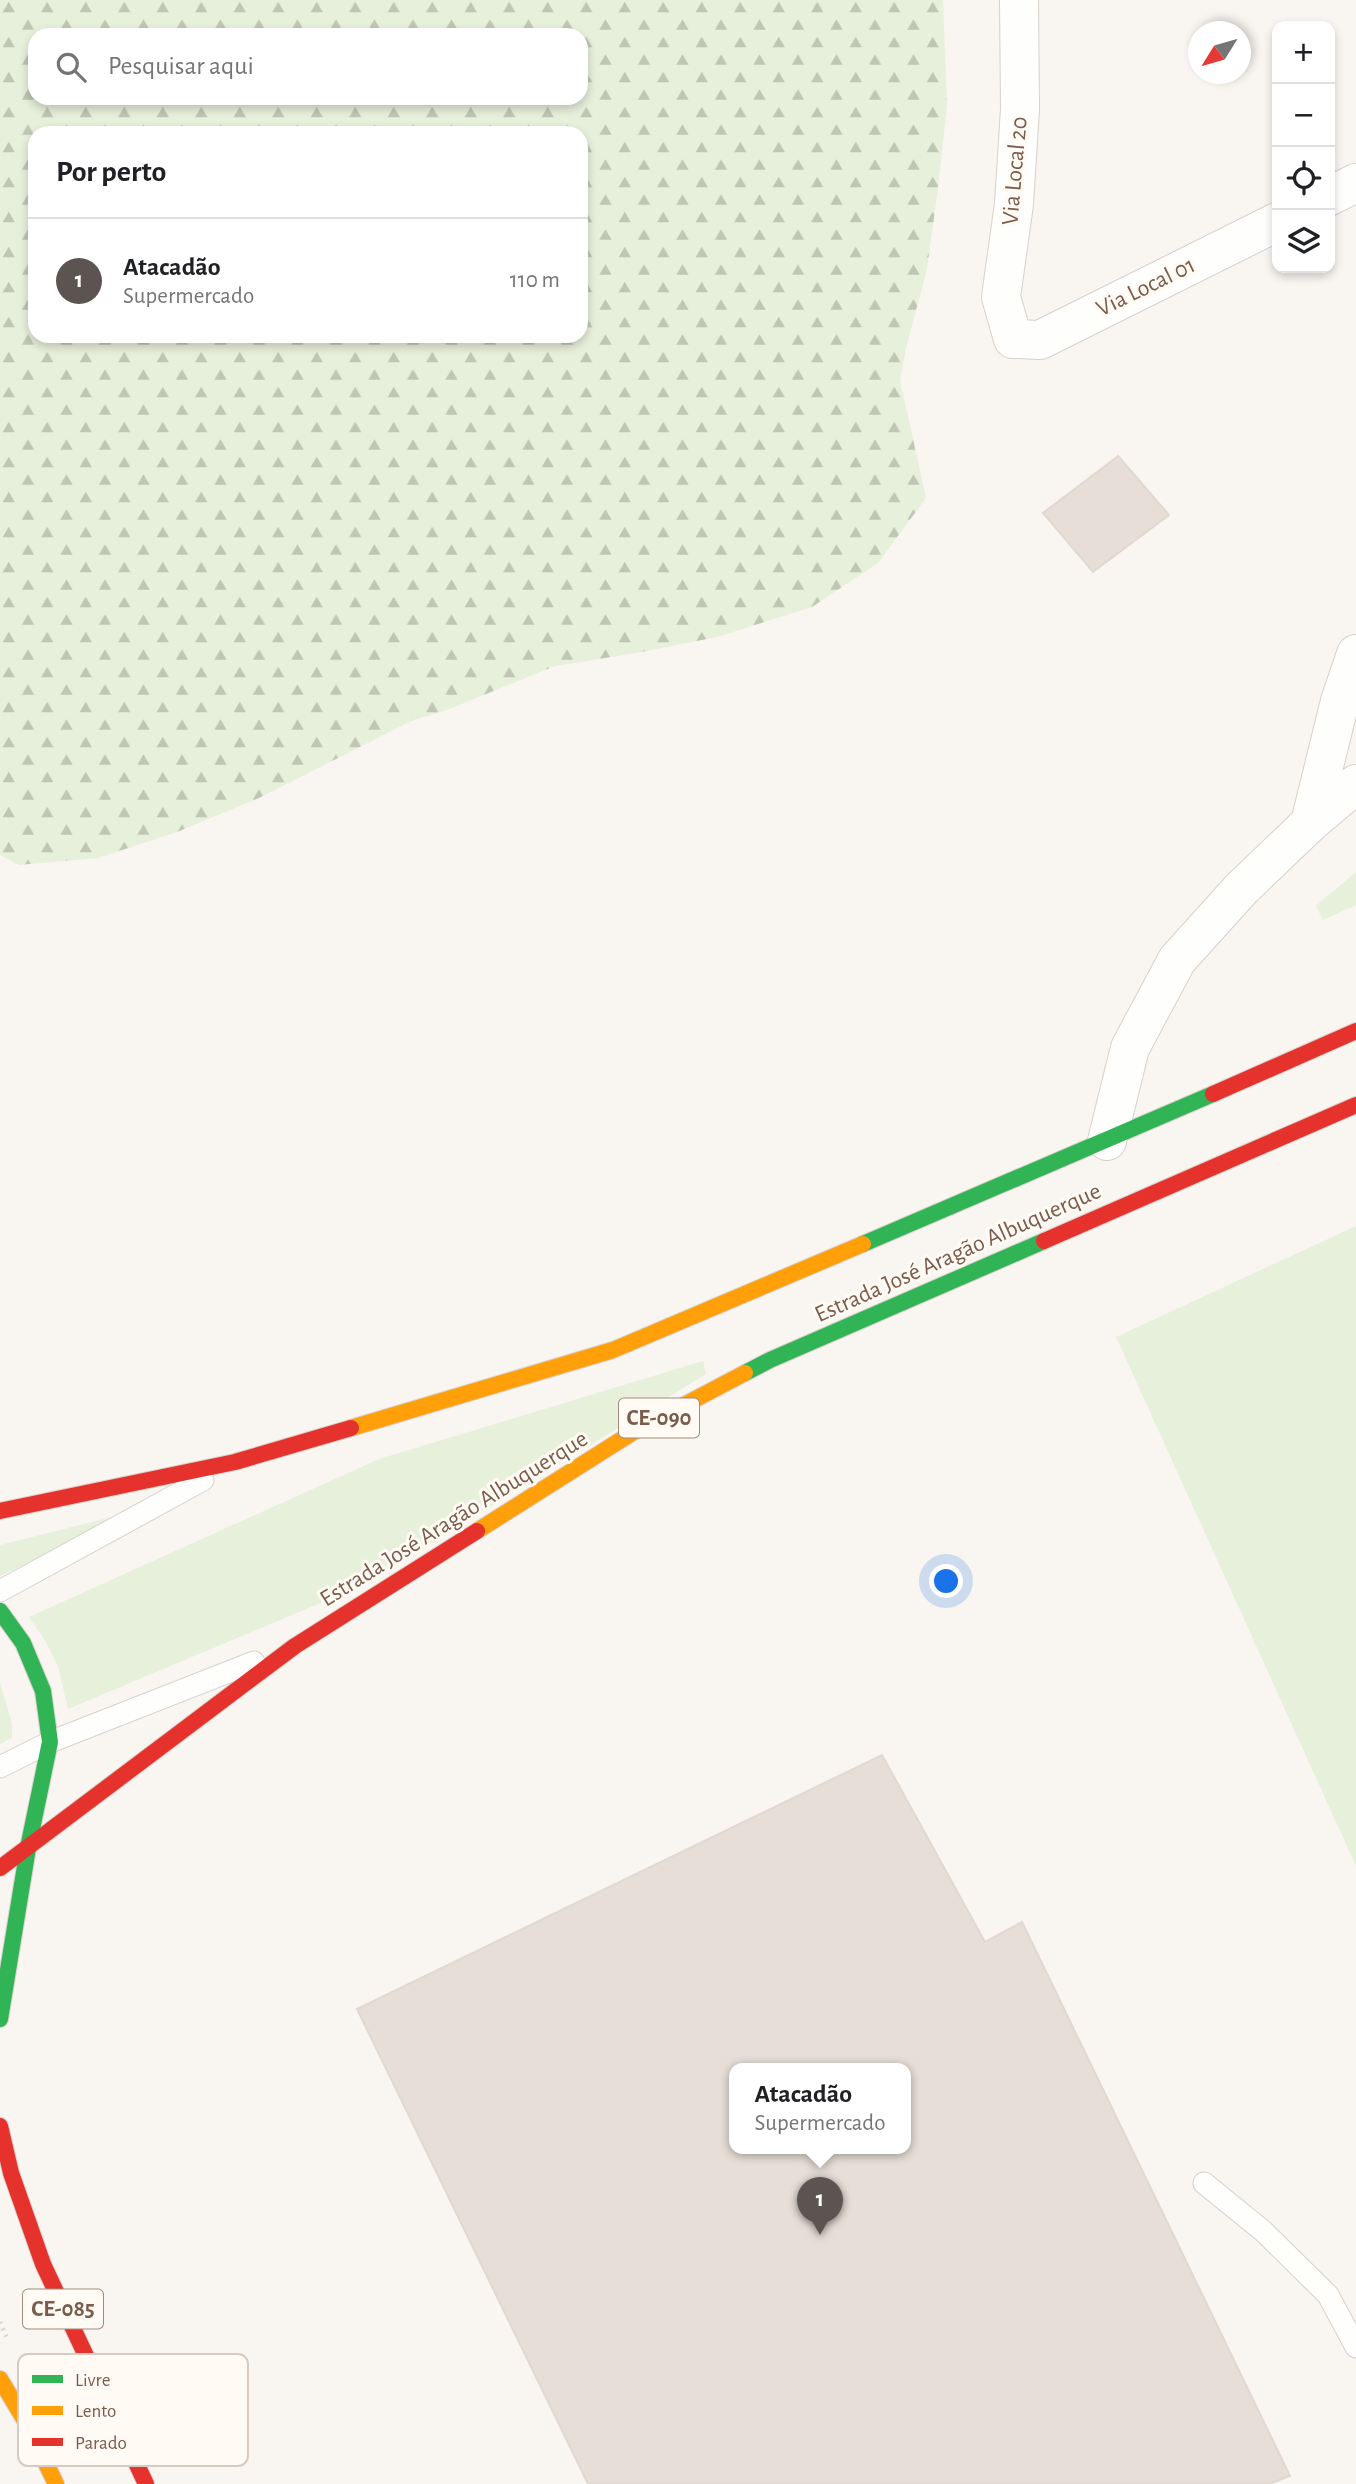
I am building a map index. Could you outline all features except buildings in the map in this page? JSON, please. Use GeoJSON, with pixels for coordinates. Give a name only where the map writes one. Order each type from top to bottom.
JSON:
{"type":"FeatureCollection","features":[{"type":"Feature","properties":{"kind":"highway","name":"Estrada José Aragão Albuquerque"},"geometry":{"type":"LineString","coordinates":[[0,1511],[235,1462],[613,1350],[1107,1141],[1356,1031]]}},
{"type":"Feature","properties":{"kind":"highway","name":"Estrada José Aragão Albuquerque"},"geometry":{"type":"LineString","coordinates":[[0,1868],[295,1646],[635,1431],[770,1360],[1356,1105]]}},
{"type":"Feature","properties":{"kind":"highway"},"geometry":{"type":"LineString","coordinates":[[0,1611],[23,1643],[43,1691],[50,1742],[28,1848],[0,2019]]}},
{"type":"Feature","properties":{"kind":"highway","name":"CE-085"},"geometry":{"type":"LineString","coordinates":[[0,2126],[8,2166],[41,2262],[85,2354]]}},
{"type":"Feature","properties":{"kind":"highway"},"geometry":{"type":"LineString","coordinates":[[0,2379],[18,2409]]}},
{"type":"Feature","properties":{"kind":"highway"},"geometry":{"type":"LineString","coordinates":[[47,2466],[56,2484]]}},
{"type":"Feature","properties":{"kind":"highway","name":"CE-085"},"geometry":{"type":"LineString","coordinates":[[137,2466],[146,2484]]}},
{"type":"Feature","properties":{"kind":"street","name":"Via Local 20"},"geometry":{"type":"LineString","coordinates":[[1013,339],[1002,297],[1014,204],[1020,109],[1020,0]]}},
{"type":"Feature","properties":{"kind":"street"},"geometry":{"type":"LineString","coordinates":[[1335,194],[1356,183]]}},
{"type":"Feature","properties":{"kind":"street","name":"Via Local 01"},"geometry":{"type":"LineString","coordinates":[[1013,339],[1040,340],[1272,224]]}},
{"type":"Feature","properties":{"kind":"street"},"geometry":{"type":"LineString","coordinates":[[1310,823],[1340,701],[1356,654]]}},
{"type":"Feature","properties":{"kind":"street"},"geometry":{"type":"LineString","coordinates":[[1107,1141],[1130,1048],[1177,960],[1241,889],[1310,823],[1356,784]]}},
{"type":"Feature","properties":{"kind":"lane"},"geometry":{"type":"LineString","coordinates":[[0,1591],[235,1462]]}},
{"type":"Feature","properties":{"kind":"lane"},"geometry":{"type":"LineString","coordinates":[[0,1767],[50,1742],[295,1646]]}},
{"type":"Feature","properties":{"kind":"lane"},"geometry":{"type":"LineString","coordinates":[[1204,2183],[1262,2231],[1328,2295],[1356,2347]]}},
{"type":"Feature","properties":{"kind":"green space"},"geometry":{"type":"Polygon","coordinates":[[[0,0],[943,0],[947,105],[938,188],[927,269],[900,380],[926,498],[878,563],[812,607],[717,637],[555,666],[447,710],[411,721],[259,798],[177,832],[98,858],[19,865],[0,855],[0,0]]]}},
{"type":"Feature","properties":{"kind":"green space"},"geometry":{"type":"Polygon","coordinates":[[[1356,872],[1356,905],[1323,920],[1316,906],[1356,872]]]}},
{"type":"Feature","properties":{"kind":"green space"},"geometry":{"type":"Polygon","coordinates":[[[1356,1226],[1356,1866],[1116,1337],[1356,1226]]]}},
{"type":"Feature","properties":{"kind":"green space"},"geometry":{"type":"Polygon","coordinates":[[[703,1361],[706,1374],[361,1586],[68,1709],[58,1666],[29,1617],[379,1459],[703,1361]]]}},
{"type":"Feature","properties":{"kind":"green space"},"geometry":{"type":"Polygon","coordinates":[[[148,1508],[0,1576],[0,1545],[148,1508]]]}},
{"type":"Feature","properties":{"kind":"green space"},"geometry":{"type":"Polygon","coordinates":[[[0,1683],[12,1724],[12,1738],[0,1744],[0,1683]]]}},
{"type":"Feature","properties":{"kind":"traffic: fast"},"geometry":{"type":"LineString","coordinates":[[863,1244],[1213,1094]]}},
{"type":"Feature","properties":{"kind":"traffic: fast"},"geometry":{"type":"LineString","coordinates":[[745,1373],[1044,1241]]}},
{"type":"Feature","properties":{"kind":"traffic: fast"},"geometry":{"type":"LineString","coordinates":[[0,1611],[23,1643],[43,1691],[50,1742],[28,1848],[0,2019]]}},
{"type":"Feature","properties":{"kind":"traffic: slow"},"geometry":{"type":"LineString","coordinates":[[351,1428],[613,1350],[863,1244]]}},
{"type":"Feature","properties":{"kind":"traffic: slow"},"geometry":{"type":"LineString","coordinates":[[477,1531],[635,1431],[745,1373]]}},
{"type":"Feature","properties":{"kind":"traffic: slow"},"geometry":{"type":"LineString","coordinates":[[0,2379],[18,2409]]}},
{"type":"Feature","properties":{"kind":"traffic: slow"},"geometry":{"type":"LineString","coordinates":[[47,2466],[56,2484]]}},
{"type":"Feature","properties":{"kind":"traffic: jam"},"geometry":{"type":"LineString","coordinates":[[1213,1094],[1356,1031]]}},
{"type":"Feature","properties":{"kind":"traffic: jam"},"geometry":{"type":"LineString","coordinates":[[1044,1241],[1356,1105]]}},
{"type":"Feature","properties":{"kind":"traffic: jam"},"geometry":{"type":"LineString","coordinates":[[0,1511],[235,1462],[351,1428]]}},
{"type":"Feature","properties":{"kind":"traffic: jam"},"geometry":{"type":"LineString","coordinates":[[0,1868],[295,1646],[477,1531]]}},
{"type":"Feature","properties":{"kind":"traffic: jam"},"geometry":{"type":"LineString","coordinates":[[0,2126],[11,2173],[43,2264],[85,2354]]}},
{"type":"Feature","properties":{"kind":"traffic: jam"},"geometry":{"type":"LineString","coordinates":[[138,2466],[146,2484]]}},
{"type":"Feature","properties":{"kind":"place","name":"Atacadão"},"geometry":{"type":"Point","coordinates":[820,2235]}}]}
